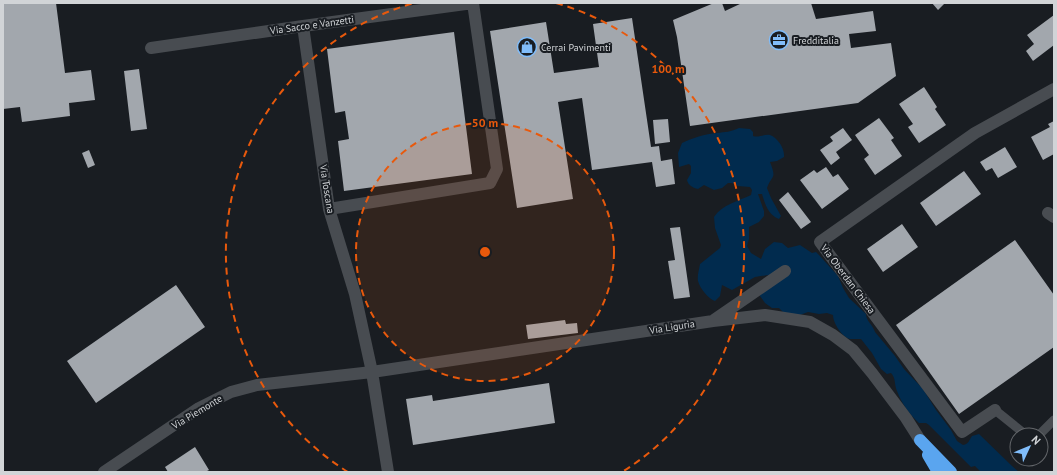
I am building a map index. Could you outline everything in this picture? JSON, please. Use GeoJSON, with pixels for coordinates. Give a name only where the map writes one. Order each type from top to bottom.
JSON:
{"type":"FeatureCollection","features":[{"type":"Feature","properties":{"kind":"highway"},"geometry":{"type":"LineString","coordinates":[[920,440],[938,472]]}},
{"type":"Feature","properties":{"kind":"highway"},"geometry":{"type":"LineString","coordinates":[[920,440],[951,472]]}},
{"type":"Feature","properties":{"kind":"street","name":"Via Sacco e Vanzetti"},"geometry":{"type":"LineString","coordinates":[[150,48],[473,3]]}},
{"type":"Feature","properties":{"kind":"street"},"geometry":{"type":"LineString","coordinates":[[329,209],[490,183],[497,169],[473,3]]}},
{"type":"Feature","properties":{"kind":"street","name":"Via Toscana"},"geometry":{"type":"LineString","coordinates":[[303,26],[329,209],[355,294],[372,372],[388,472]]}},
{"type":"Feature","properties":{"kind":"street","name":"Via Oberdan Chiesa"},"geometry":{"type":"LineString","coordinates":[[996,410],[962,432],[820,242],[975,133],[1054,89]]}},
{"type":"Feature","properties":{"kind":"street"},"geometry":{"type":"LineString","coordinates":[[713,321],[785,271]]}},
{"type":"Feature","properties":{"kind":"street","name":"Via Liguria"},"geometry":{"type":"LineString","coordinates":[[372,372],[713,321],[765,315],[810,322],[833,335],[853,350],[906,418],[920,440]]}},
{"type":"Feature","properties":{"kind":"street","name":"Via Piemonte"},"geometry":{"type":"LineString","coordinates":[[104,472],[199,408],[231,392],[257,385],[372,372]]}},
{"type":"Feature","properties":{"kind":"lane"},"geometry":{"type":"LineString","coordinates":[[996,410],[1016,427]]}},
{"type":"Feature","properties":{"kind":"shaded area"},"geometry":{"type":"Polygon","coordinates":[[[739,128],[750,129],[753,132],[753,136],[773,136],[780,144],[784,154],[784,157],[777,161],[770,162],[773,176],[767,188],[781,216],[779,219],[772,215],[762,194],[758,194],[764,211],[764,216],[759,222],[749,227],[749,239],[747,246],[751,253],[761,259],[765,249],[774,242],[782,243],[788,248],[800,245],[812,253],[816,252],[838,276],[849,298],[866,314],[867,319],[875,332],[904,369],[923,389],[957,441],[963,445],[968,443],[972,436],[979,434],[1009,463],[1009,467],[1013,467],[1019,472],[981,472],[975,466],[971,467],[929,425],[926,423],[919,423],[912,416],[899,396],[893,375],[891,373],[887,374],[881,369],[872,353],[861,339],[850,339],[841,333],[836,326],[833,315],[827,313],[819,314],[808,312],[800,315],[785,314],[779,308],[772,308],[765,303],[760,296],[760,290],[769,278],[768,275],[755,277],[732,290],[722,285],[720,296],[715,301],[705,293],[698,281],[700,264],[720,248],[721,245],[715,228],[714,217],[726,206],[751,195],[752,190],[750,187],[738,186],[732,183],[728,183],[722,188],[714,190],[704,185],[698,189],[693,187],[687,180],[691,173],[691,166],[689,164],[679,167],[678,153],[682,143],[690,139],[708,134],[731,131],[739,128]]]}},
{"type":"Feature","properties":{"kind":"building"},"geometry":{"type":"Polygon","coordinates":[[[3,3],[56,3],[65,73],[91,70],[95,100],[69,103],[70,116],[22,122],[20,107],[3,109],[3,3]]]}},
{"type":"Feature","properties":{"kind":"building"},"geometry":{"type":"Polygon","coordinates":[[[714,3],[722,3],[725,11],[742,3],[811,3],[816,19],[873,11],[876,31],[849,34],[851,48],[891,43],[896,76],[858,103],[690,126],[677,37],[673,20],[714,3]]]}},
{"type":"Feature","properties":{"kind":"building"},"geometry":{"type":"Polygon","coordinates":[[[932,3],[945,3],[938,10],[932,3]]]}},
{"type":"Feature","properties":{"kind":"building"},"geometry":{"type":"Polygon","coordinates":[[[1054,15],[1054,45],[1033,61],[1026,51],[1034,44],[1027,35],[1054,15]]]}},
{"type":"Feature","properties":{"kind":"building"},"geometry":{"type":"Polygon","coordinates":[[[632,18],[651,147],[659,146],[661,161],[672,159],[675,184],[656,187],[652,162],[592,170],[582,98],[558,102],[573,199],[517,208],[490,31],[546,22],[554,73],[599,67],[593,24],[632,18]]]}},
{"type":"Feature","properties":{"kind":"building"},"geometry":{"type":"Polygon","coordinates":[[[454,32],[472,174],[344,191],[338,141],[349,139],[345,111],[335,113],[327,49],[454,32]]]}},
{"type":"Feature","properties":{"kind":"building"},"geometry":{"type":"Polygon","coordinates":[[[139,69],[147,129],[131,131],[124,71],[139,69]]]}},
{"type":"Feature","properties":{"kind":"building"},"geometry":{"type":"Polygon","coordinates":[[[924,87],[937,107],[935,109],[946,125],[919,143],[908,127],[913,124],[899,104],[924,87]]]}},
{"type":"Feature","properties":{"kind":"building"},"geometry":{"type":"Polygon","coordinates":[[[879,118],[894,138],[891,140],[902,156],[875,175],[864,159],[869,155],[855,135],[879,118]]]}},
{"type":"Feature","properties":{"kind":"building"},"geometry":{"type":"Polygon","coordinates":[[[668,119],[670,142],[655,144],[653,120],[668,119]]]}},
{"type":"Feature","properties":{"kind":"building"},"geometry":{"type":"Polygon","coordinates":[[[1054,121],[1054,154],[1043,160],[1031,137],[1050,127],[1048,124],[1054,121]]]}},
{"type":"Feature","properties":{"kind":"building"},"geometry":{"type":"Polygon","coordinates":[[[843,128],[852,140],[836,152],[840,158],[831,165],[820,150],[833,141],[830,137],[843,128]]]}},
{"type":"Feature","properties":{"kind":"building"},"geometry":{"type":"Polygon","coordinates":[[[1005,147],[1017,167],[998,178],[992,168],[986,171],[980,162],[1005,147]]]}},
{"type":"Feature","properties":{"kind":"building"},"geometry":{"type":"Polygon","coordinates":[[[89,150],[95,165],[88,168],[82,153],[89,150]]]}},
{"type":"Feature","properties":{"kind":"building"},"geometry":{"type":"Polygon","coordinates":[[[826,167],[833,177],[838,174],[849,189],[822,209],[800,180],[814,170],[817,173],[826,167]]]}},
{"type":"Feature","properties":{"kind":"building"},"geometry":{"type":"Polygon","coordinates":[[[964,171],[981,194],[936,226],[920,203],[964,171]]]}},
{"type":"Feature","properties":{"kind":"building"},"geometry":{"type":"Polygon","coordinates":[[[788,192],[811,222],[801,229],[779,200],[788,192]]]}},
{"type":"Feature","properties":{"kind":"building"},"geometry":{"type":"Polygon","coordinates":[[[902,224],[918,247],[883,272],[867,249],[902,224]]]}},
{"type":"Feature","properties":{"kind":"building"},"geometry":{"type":"Polygon","coordinates":[[[680,227],[690,297],[674,299],[668,261],[675,260],[670,228],[680,227]]]}},
{"type":"Feature","properties":{"kind":"building"},"geometry":{"type":"Polygon","coordinates":[[[1015,240],[1054,295],[1054,347],[959,414],[896,325],[1015,240]]]}},
{"type":"Feature","properties":{"kind":"building"},"geometry":{"type":"Polygon","coordinates":[[[176,285],[205,327],[96,403],[67,361],[176,285]]]}},
{"type":"Feature","properties":{"kind":"building"},"geometry":{"type":"Polygon","coordinates":[[[565,320],[566,324],[577,323],[578,333],[528,339],[526,325],[565,320]]]}},
{"type":"Feature","properties":{"kind":"building"},"geometry":{"type":"Polygon","coordinates":[[[549,383],[555,423],[413,445],[406,399],[432,395],[433,401],[549,383]]]}},
{"type":"Feature","properties":{"kind":"building"},"geometry":{"type":"Polygon","coordinates":[[[195,447],[209,470],[205,472],[168,472],[165,467],[195,447]]]}},
{"type":"Feature","properties":{"kind":"place","name":"Fredditalia"},"geometry":{"type":"Point","coordinates":[779,40]}},
{"type":"Feature","properties":{"kind":"place","name":"Cerrai Pavimenti"},"geometry":{"type":"Point","coordinates":[527,47]}}]}
